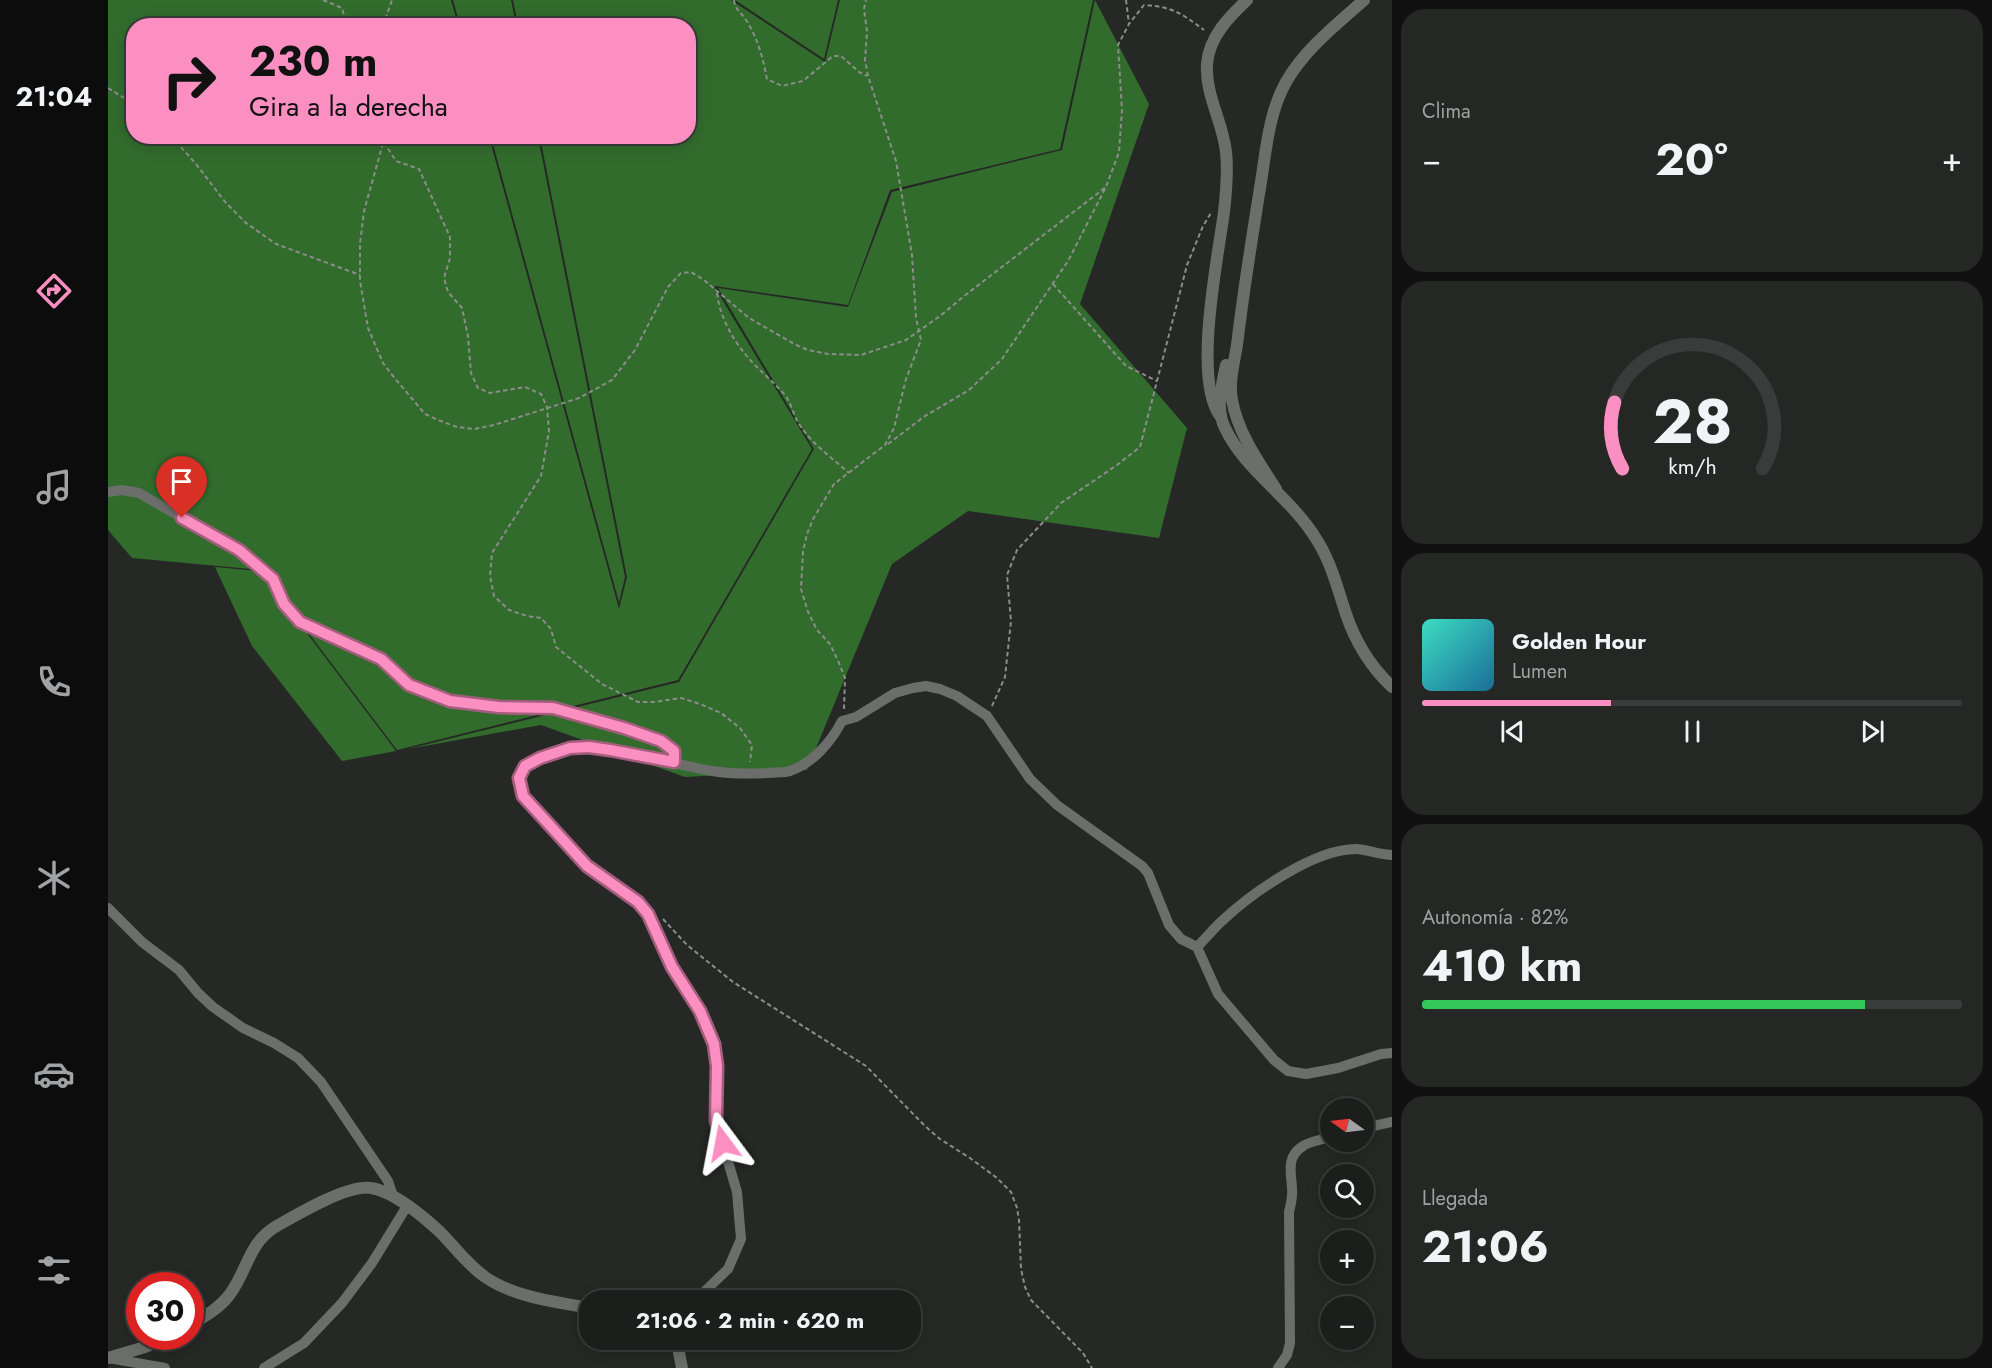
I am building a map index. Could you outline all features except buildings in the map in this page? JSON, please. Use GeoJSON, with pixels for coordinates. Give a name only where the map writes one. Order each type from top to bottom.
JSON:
{"type":"FeatureCollection","features":[{"type":"Feature","properties":{"kind":"street"},"geometry":{"type":"LineString","coordinates":[[1247,0],[1228,18],[1213,41],[1207,63],[1210,92],[1227,153],[1225,193],[1209,323],[1211,351],[1221,386],[1250,448],[1276,489]]}},
{"type":"Feature","properties":{"kind":"street"},"geometry":{"type":"LineString","coordinates":[[1221,417],[1221,386],[1240,308],[1268,138],[1278,100],[1285,84],[1310,50],[1364,0]]}},
{"type":"Feature","properties":{"kind":"street"},"geometry":{"type":"LineString","coordinates":[[1240,308],[1232,376],[1210,397],[1214,409],[1221,417],[1229,436],[1238,449],[1304,520],[1323,549],[1353,631],[1369,660],[1392,687]]}},
{"type":"Feature","properties":{"kind":"street"},"geometry":{"type":"LineString","coordinates":[[108,492],[122,490],[139,493],[239,550],[273,579],[284,604],[300,622],[381,659],[409,685],[450,701],[499,707],[553,708],[586,717],[661,741],[674,751],[674,762]]}},
{"type":"Feature","properties":{"kind":"street"},"geometry":{"type":"LineString","coordinates":[[706,1290],[728,1269],[741,1239],[737,1192],[716,1121],[717,1066],[714,1044],[700,1011],[668,960],[648,914],[638,902],[587,866],[523,796],[519,778],[525,766],[540,758],[570,748],[589,747],[712,771],[749,774],[789,771],[823,748],[834,737],[842,721],[856,717],[895,693],[926,686],[940,688],[957,696],[987,716],[1030,779],[1057,805],[1142,866],[1148,873],[1169,925],[1181,939],[1197,947],[1218,994],[1274,1060],[1288,1071],[1305,1074],[1338,1068],[1381,1054],[1392,1053]]}},
{"type":"Feature","properties":{"kind":"street"},"geometry":{"type":"LineString","coordinates":[[1197,947],[1222,920],[1256,893],[1304,864],[1338,851],[1358,849],[1392,855]]}},
{"type":"Feature","properties":{"kind":"street"},"geometry":{"type":"LineString","coordinates":[[108,908],[142,942],[179,970],[213,1007],[243,1028],[298,1058],[321,1082],[388,1180],[393,1196]]}},
{"type":"Feature","properties":{"kind":"street"},"geometry":{"type":"LineString","coordinates":[[1374,1126],[1392,1122]]}},
{"type":"Feature","properties":{"kind":"street"},"geometry":{"type":"LineString","coordinates":[[1278,1368],[1287,1354],[1290,1343],[1289,1212],[1293,1189],[1289,1165],[1294,1154],[1304,1145],[1320,1140]]}},
{"type":"Feature","properties":{"kind":"street"},"geometry":{"type":"LineString","coordinates":[[204,1316],[229,1297],[256,1244],[274,1228],[319,1204],[355,1189],[372,1188],[393,1196],[407,1206],[440,1232],[474,1269],[494,1282],[528,1295],[579,1306]]}},
{"type":"Feature","properties":{"kind":"street"},"geometry":{"type":"LineString","coordinates":[[264,1368],[304,1343],[342,1303],[372,1263],[407,1206]]}},
{"type":"Feature","properties":{"kind":"street"},"geometry":{"type":"LineString","coordinates":[[108,1358],[135,1350]]}},
{"type":"Feature","properties":{"kind":"street"},"geometry":{"type":"LineString","coordinates":[[679,1350],[682,1368]]}},
{"type":"Feature","properties":{"kind":"street"},"geometry":{"type":"LineString","coordinates":[[108,1358],[165,1368]]}},
{"type":"Feature","properties":{"kind":"path"},"geometry":{"type":"LineString","coordinates":[[323,0],[342,8],[345,18]]}},
{"type":"Feature","properties":{"kind":"path"},"geometry":{"type":"LineString","coordinates":[[386,18],[392,0]]}},
{"type":"Feature","properties":{"kind":"path"},"geometry":{"type":"LineString","coordinates":[[734,0],[734,7],[746,19],[762,53],[767,80],[782,86],[803,81],[833,56],[841,56],[859,72],[868,76]]}},
{"type":"Feature","properties":{"kind":"path"},"geometry":{"type":"LineString","coordinates":[[866,0],[864,9],[867,32],[865,60],[900,182],[912,255],[912,281],[921,340],[906,379],[894,428],[885,445]]}},
{"type":"Feature","properties":{"kind":"path"},"geometry":{"type":"LineString","coordinates":[[1126,0],[1129,24]]}},
{"type":"Feature","properties":{"kind":"path"},"geometry":{"type":"LineString","coordinates":[[842,721],[845,702],[844,678],[830,644],[817,630],[808,612],[801,589],[801,567],[807,534],[813,519],[834,484],[925,416],[969,390],[1002,359],[1053,284],[1086,228],[1106,187],[1119,152],[1122,110],[1118,45],[1129,24],[1144,5],[1165,7],[1185,16],[1213,41]]}},
{"type":"Feature","properties":{"kind":"path"},"geometry":{"type":"LineString","coordinates":[[108,88],[126,99]]}},
{"type":"Feature","properties":{"kind":"path"},"geometry":{"type":"LineString","coordinates":[[178,144],[226,203],[246,223],[276,244],[360,274]]}},
{"type":"Feature","properties":{"kind":"path"},"geometry":{"type":"LineString","coordinates":[[384,144],[364,212],[360,244],[360,274],[368,328],[383,363],[425,414],[457,427],[475,429],[513,420],[579,398],[612,380],[635,350],[668,287],[681,273],[691,272],[704,280],[734,308],[764,328],[808,350],[861,355],[906,340],[1106,187]]}},
{"type":"Feature","properties":{"kind":"path"},"geometry":{"type":"LineString","coordinates":[[384,144],[396,161],[419,169],[450,237],[450,258],[444,278],[448,292],[462,308],[468,336],[471,373],[478,388],[490,393],[525,387],[541,394],[547,407],[549,431],[541,476],[492,553],[490,576],[494,596],[509,610],[541,618],[551,629],[556,648],[602,684],[638,702],[681,698],[721,713],[740,728],[752,745],[749,774]]}},
{"type":"Feature","properties":{"kind":"path"},"geometry":{"type":"LineString","coordinates":[[987,716],[1005,677],[1011,621],[1008,575],[1017,550],[1061,503],[1140,447],[1187,266],[1203,226],[1225,193]]}},
{"type":"Feature","properties":{"kind":"path"},"geometry":{"type":"LineString","coordinates":[[1053,284],[1126,366],[1157,381]]}},
{"type":"Feature","properties":{"kind":"path"},"geometry":{"type":"LineString","coordinates":[[717,292],[718,303],[727,326],[745,355],[778,386],[788,399],[798,423],[811,439],[849,472]]}},
{"type":"Feature","properties":{"kind":"path"},"geometry":{"type":"LineString","coordinates":[[648,914],[657,913],[687,945],[733,982],[866,1066],[925,1126],[997,1178],[1011,1192],[1019,1220],[1021,1269],[1025,1287],[1031,1300],[1083,1353],[1092,1368]]}},
{"type":"Feature","properties":{"kind":"green space"},"geometry":{"type":"Polygon","coordinates":[[[108,0],[451,0],[456,18],[126,18],[126,144],[491,144],[619,609],[627,577],[541,144],[696,144],[696,18],[517,18],[513,0],[731,0],[825,62],[840,0],[1093,0],[1060,149],[890,190],[848,305],[714,286],[812,449],[678,680],[397,750],[261,570],[132,558],[108,530],[108,0]]]}},
{"type":"Feature","properties":{"kind":"green space"},"geometry":{"type":"Polygon","coordinates":[[[453,0],[511,0],[515,18],[458,18],[453,0]]]}},
{"type":"Feature","properties":{"kind":"green space"},"geometry":{"type":"Polygon","coordinates":[[[735,0],[838,0],[824,59],[735,0]]]}},
{"type":"Feature","properties":{"kind":"green space"},"geometry":{"type":"Polygon","coordinates":[[[1095,0],[1149,104],[1080,304],[1187,428],[1159,538],[968,511],[892,564],[807,770],[685,777],[541,725],[408,749],[679,682],[814,449],[718,288],[848,307],[892,192],[1062,150],[1095,0]]]}},
{"type":"Feature","properties":{"kind":"green space"},"geometry":{"type":"Polygon","coordinates":[[[493,144],[539,144],[625,577],[619,602],[493,144]]]}},
{"type":"Feature","properties":{"kind":"green space"},"geometry":{"type":"Polygon","coordinates":[[[215,567],[260,571],[396,751],[342,761],[252,646],[215,567]]]}},
{"type":"Feature","properties":{"kind":"route"},"geometry":{"type":"LineString","coordinates":[[182,518],[239,550],[273,579],[284,604],[300,622],[381,659],[409,685],[450,701],[499,707],[553,708],[661,741],[674,751],[674,762],[589,747],[570,748],[540,758],[525,766],[519,778],[523,796],[587,866],[638,902],[648,914],[664,952],[685,990],[700,1011],[714,1044],[717,1066],[716,1121],[723,1143]]}}]}
